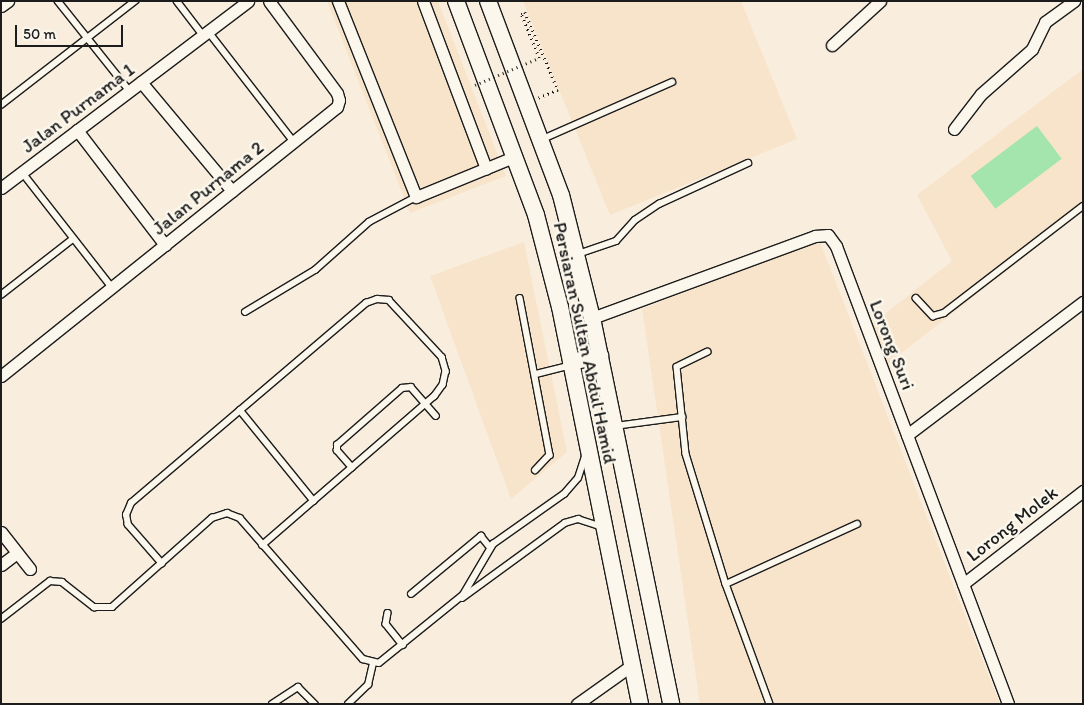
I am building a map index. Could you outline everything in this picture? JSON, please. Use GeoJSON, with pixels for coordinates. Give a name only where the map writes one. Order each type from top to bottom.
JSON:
{"type":"FeatureCollection","features":[{"type":"Feature","properties":{"kind":"main road","name":"Persiaran Sultan Abdul Hamid"},"geometry":{"type":"LineString","coordinates":[[456,1],[516,156],[536,215],[571,364],[640,704]]}},
{"type":"Feature","properties":{"kind":"main road","name":"Persiaran Sultan Abdul Hamid"},"geometry":{"type":"LineString","coordinates":[[488,1],[543,140],[576,255],[592,318],[671,704]]}},
{"type":"Feature","properties":{"kind":"main road"},"geometry":{"type":"LineString","coordinates":[[571,364],[600,356]]}},
{"type":"Feature","properties":{"kind":"street"},"geometry":{"type":"LineString","coordinates":[[1,6],[8,1]]}},
{"type":"Feature","properties":{"kind":"street","name":"Jalan Purnama 1"},"geometry":{"type":"LineString","coordinates":[[1,188],[248,1]]}},
{"type":"Feature","properties":{"kind":"street","name":"Jalan Purnama 2"},"geometry":{"type":"LineString","coordinates":[[1,376],[337,107],[340,100],[269,1]]}},
{"type":"Feature","properties":{"kind":"street"},"geometry":{"type":"LineString","coordinates":[[338,1],[416,197],[516,156]]}},
{"type":"Feature","properties":{"kind":"street"},"geometry":{"type":"LineString","coordinates":[[423,1],[486,169]]}},
{"type":"Feature","properties":{"kind":"street"},"geometry":{"type":"LineString","coordinates":[[832,45],[880,1]]}},
{"type":"Feature","properties":{"kind":"street"},"geometry":{"type":"LineString","coordinates":[[954,129],[981,94],[1032,49],[1045,22],[1074,1]]}},
{"type":"Feature","properties":{"kind":"street"},"geometry":{"type":"LineString","coordinates":[[141,82],[232,191]]}},
{"type":"Feature","properties":{"kind":"street"},"geometry":{"type":"LineString","coordinates":[[77,130],[165,245]]}},
{"type":"Feature","properties":{"kind":"street","name":"Lorong Suri"},"geometry":{"type":"LineString","coordinates":[[592,318],[823,233],[836,246],[1008,704]]}},
{"type":"Feature","properties":{"kind":"street"},"geometry":{"type":"LineString","coordinates":[[907,435],[1083,302]]}},
{"type":"Feature","properties":{"kind":"street","name":"Lorong Molek"},"geometry":{"type":"LineString","coordinates":[[963,584],[1083,491]]}},
{"type":"Feature","properties":{"kind":"street"},"geometry":{"type":"LineString","coordinates":[[1,532],[30,569]]}},
{"type":"Feature","properties":{"kind":"street"},"geometry":{"type":"LineString","coordinates":[[1,565],[17,553]]}},
{"type":"Feature","properties":{"kind":"street"},"geometry":{"type":"LineString","coordinates":[[577,704],[632,665]]}},
{"type":"Feature","properties":{"kind":"lane"},"geometry":{"type":"LineString","coordinates":[[58,1],[130,90]]}},
{"type":"Feature","properties":{"kind":"lane"},"geometry":{"type":"LineString","coordinates":[[1,105],[135,1]]}},
{"type":"Feature","properties":{"kind":"lane"},"geometry":{"type":"LineString","coordinates":[[177,1],[294,142]]}},
{"type":"Feature","properties":{"kind":"lane"},"geometry":{"type":"LineString","coordinates":[[543,140],[672,82]]}},
{"type":"Feature","properties":{"kind":"lane"},"geometry":{"type":"LineString","coordinates":[[576,255],[616,241],[646,211],[748,164]]}},
{"type":"Feature","properties":{"kind":"lane"},"geometry":{"type":"LineString","coordinates":[[22,172],[112,288]]}},
{"type":"Feature","properties":{"kind":"lane"},"geometry":{"type":"LineString","coordinates":[[245,312],[315,270],[369,222],[416,197]]}},
{"type":"Feature","properties":{"kind":"lane"},"geometry":{"type":"LineString","coordinates":[[916,298],[933,316],[944,313],[1083,206]]}},
{"type":"Feature","properties":{"kind":"lane"},"geometry":{"type":"LineString","coordinates":[[1,295],[73,239]]}},
{"type":"Feature","properties":{"kind":"lane"},"geometry":{"type":"LineString","coordinates":[[520,298],[550,455],[536,470]]}},
{"type":"Feature","properties":{"kind":"lane"},"geometry":{"type":"LineString","coordinates":[[162,564],[130,530],[126,520],[128,509],[240,410],[366,303],[377,299],[396,304],[442,357],[446,371],[444,385],[426,404],[263,545]]}},
{"type":"Feature","properties":{"kind":"lane"},"geometry":{"type":"LineString","coordinates":[[708,352],[677,367],[686,454],[726,584],[770,704]]}},
{"type":"Feature","properties":{"kind":"lane"},"geometry":{"type":"LineString","coordinates":[[536,374],[571,364]]}},
{"type":"Feature","properties":{"kind":"lane"},"geometry":{"type":"LineString","coordinates":[[352,468],[337,451],[337,445],[404,386],[411,387],[436,416]]}},
{"type":"Feature","properties":{"kind":"lane"},"geometry":{"type":"LineString","coordinates":[[240,410],[314,501]]}},
{"type":"Feature","properties":{"kind":"lane"},"geometry":{"type":"LineString","coordinates":[[613,426],[682,417]]}},
{"type":"Feature","properties":{"kind":"lane"},"geometry":{"type":"LineString","coordinates":[[1,619],[50,581],[62,582],[94,607],[112,607],[212,518],[222,513],[240,518],[363,659],[373,663],[384,661],[458,600],[468,589],[490,547],[508,530],[571,486],[582,468],[586,437]]}},
{"type":"Feature","properties":{"kind":"lane"},"geometry":{"type":"LineString","coordinates":[[458,600],[472,594],[511,560],[565,523],[578,518],[604,529]]}},
{"type":"Feature","properties":{"kind":"lane"},"geometry":{"type":"LineString","coordinates":[[726,584],[857,524]]}},
{"type":"Feature","properties":{"kind":"lane"},"geometry":{"type":"LineString","coordinates":[[410,594],[481,536],[490,547]]}},
{"type":"Feature","properties":{"kind":"lane"},"geometry":{"type":"LineString","coordinates":[[388,613],[386,624],[403,646]]}},
{"type":"Feature","properties":{"kind":"lane"},"geometry":{"type":"LineString","coordinates":[[348,704],[368,685],[373,663]]}},
{"type":"Feature","properties":{"kind":"lane"},"geometry":{"type":"LineString","coordinates":[[272,704],[298,687],[315,704]]}},
{"type":"Feature","properties":{"kind":"path"},"geometry":{"type":"LineString","coordinates":[[476,85],[539,58],[521,14],[525,12],[558,90],[528,102]]}},
{"type":"Feature","properties":{"kind":"shaded area"},"geometry":{"type":"Polygon","coordinates":[[[327,1],[438,1],[506,176],[410,213],[327,1]]]}},
{"type":"Feature","properties":{"kind":"shaded area"},"geometry":{"type":"Polygon","coordinates":[[[523,1],[741,1],[797,139],[610,215],[523,1]]]}},
{"type":"Feature","properties":{"kind":"shaded area"},"geometry":{"type":"Polygon","coordinates":[[[1083,69],[1083,211],[885,366],[872,324],[952,261],[917,195],[1083,69]]]}},
{"type":"Feature","properties":{"kind":"shaded area"},"geometry":{"type":"Polygon","coordinates":[[[819,239],[1000,704],[700,704],[642,309],[819,239]]]}},
{"type":"Feature","properties":{"kind":"shaded area"},"geometry":{"type":"Polygon","coordinates":[[[524,242],[567,452],[511,499],[430,276],[524,242]]]}},
{"type":"Feature","properties":{"kind":"green space"},"geometry":{"type":"Polygon","coordinates":[[[1037,126],[1062,159],[995,209],[971,176],[1037,126]]]}}]}
